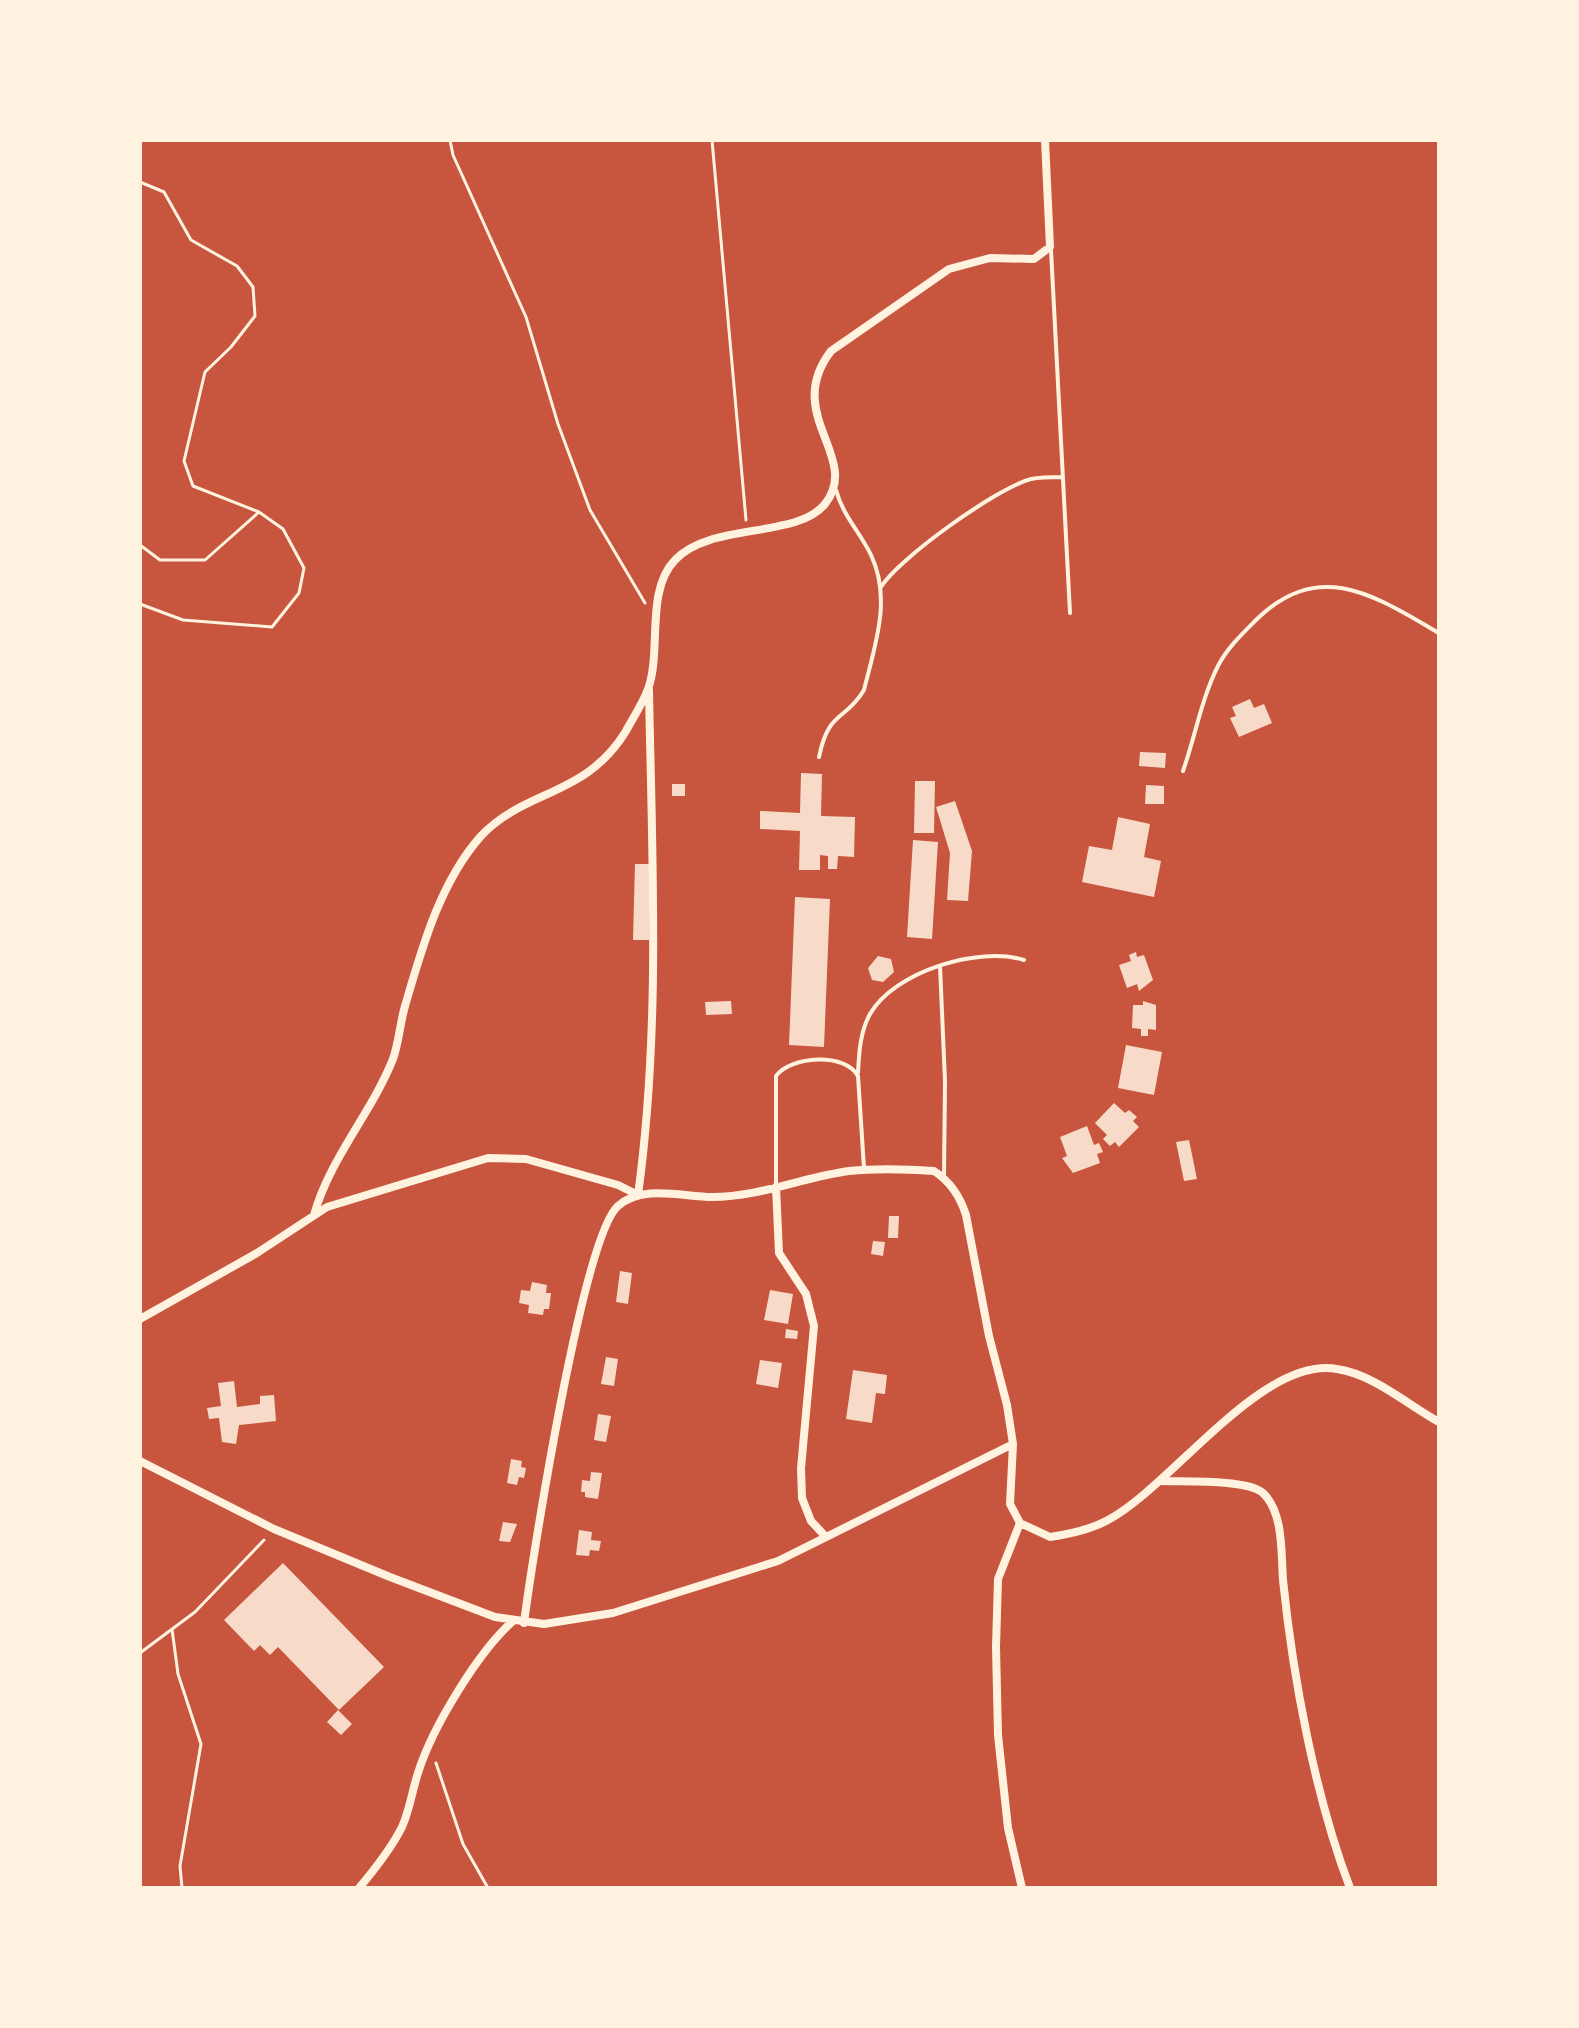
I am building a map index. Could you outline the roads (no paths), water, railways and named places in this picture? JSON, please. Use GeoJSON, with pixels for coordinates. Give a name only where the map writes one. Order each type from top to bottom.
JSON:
{"type":"FeatureCollection","features":[{"type":"Feature","properties":{"kind":"street"},"geometry":{"type":"LineString","coordinates":[[638,1195],[648,1118],[654,947],[649,687],[661,592],[671,564],[685,549],[710,539],[806,516],[824,506],[835,487],[834,465],[813,400],[822,363],[831,351],[949,269],[990,258],[1034,259],[1050,247],[1045,140]]}},
{"type":"Feature","properties":{"kind":"street"},"geometry":{"type":"LineString","coordinates":[[314,1215],[327,1178],[393,1057],[404,1008],[438,908],[467,853],[484,833],[505,817],[593,772],[610,755],[649,687]]}},
{"type":"Feature","properties":{"kind":"street"},"geometry":{"type":"LineString","coordinates":[[140,1319],[341,1201],[488,1158],[526,1159],[618,1185],[638,1195],[750,1195],[864,1170],[934,1171],[960,1195],[966,1215],[1013,1444],[1010,1504],[1020,1523],[1050,1537],[1071,1534],[1110,1520],[1161,1481],[1224,1422],[1281,1381],[1317,1368],[1358,1374],[1439,1422]]}},
{"type":"Feature","properties":{"kind":"street"},"geometry":{"type":"LineString","coordinates":[[776,1187],[779,1253],[806,1294],[814,1326],[801,1468],[802,1498],[811,1521],[826,1537]]}},
{"type":"Feature","properties":{"kind":"street"},"geometry":{"type":"LineString","coordinates":[[524,1623],[550,1462],[588,1283],[608,1219],[617,1206],[638,1195]]}},
{"type":"Feature","properties":{"kind":"street"},"geometry":{"type":"LineString","coordinates":[[140,1461],[274,1529],[524,1623],[564,1622],[627,1609],[778,1561],[1013,1444]]}},
{"type":"Feature","properties":{"kind":"street"},"geometry":{"type":"LineString","coordinates":[[1161,1481],[1250,1486],[1269,1501],[1282,1547],[1288,1620],[1300,1692],[1329,1828],[1350,1888]]}},
{"type":"Feature","properties":{"kind":"street"},"geometry":{"type":"LineString","coordinates":[[1020,1523],[998,1579],[996,1647],[1008,1828],[1022,1888]]}},
{"type":"Feature","properties":{"kind":"street"},"geometry":{"type":"LineString","coordinates":[[359,1888],[384,1858],[402,1827],[418,1773],[430,1746],[486,1649],[513,1621]]}},
{"type":"Feature","properties":{"kind":"lane"},"geometry":{"type":"LineString","coordinates":[[1050,247],[1070,613]]}},
{"type":"Feature","properties":{"kind":"lane"},"geometry":{"type":"LineString","coordinates":[[881,587],[889,573],[1009,488],[1032,479],[1062,477]]}},
{"type":"Feature","properties":{"kind":"lane"},"geometry":{"type":"LineString","coordinates":[[819,757],[828,725],[858,700],[864,690],[882,609],[881,587],[869,552],[849,523],[835,487]]}},
{"type":"Feature","properties":{"kind":"lane"},"geometry":{"type":"LineString","coordinates":[[1183,771],[1218,666],[1235,641],[1294,591],[1316,585],[1344,588],[1386,603],[1439,633]]}},
{"type":"Feature","properties":{"kind":"lane"},"geometry":{"type":"LineString","coordinates":[[864,1170],[858,1076],[860,1041],[879,1000],[940,966],[975,955],[1004,954],[1024,960]]}},
{"type":"Feature","properties":{"kind":"lane"},"geometry":{"type":"LineString","coordinates":[[940,966],[945,1081],[943,1177]]}},
{"type":"Feature","properties":{"kind":"lane"},"geometry":{"type":"LineString","coordinates":[[776,1187],[776,1076],[783,1067],[793,1062],[842,1062],[853,1066],[858,1076]]}}]}
